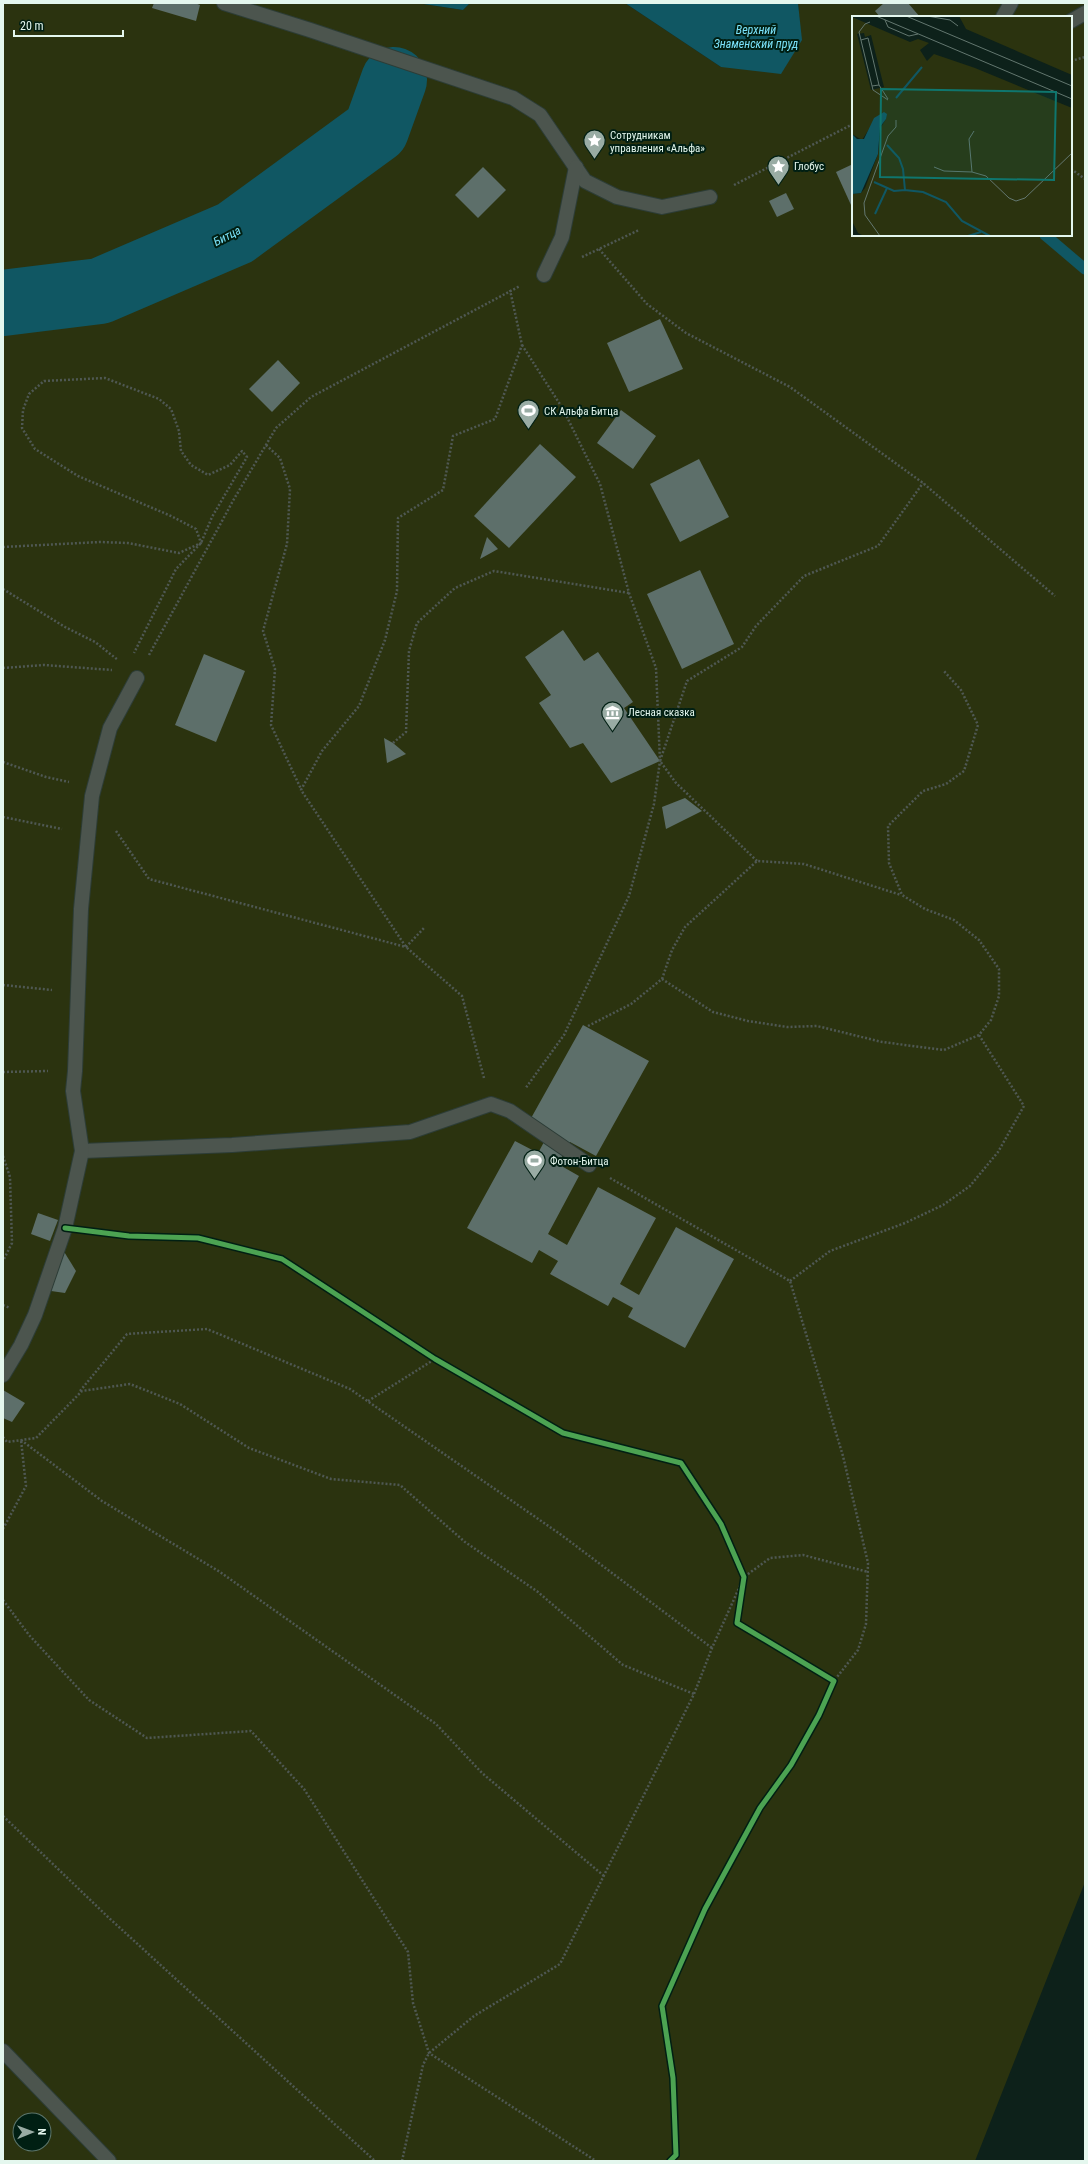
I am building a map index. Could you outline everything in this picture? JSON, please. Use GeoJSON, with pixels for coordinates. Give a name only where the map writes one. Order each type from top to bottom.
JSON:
{"type":"FeatureCollection","features":[{"type":"Feature","properties":{"kind":"lane"},"geometry":{"type":"LineString","coordinates":[[224,3],[310,30],[513,98],[540,115],[585,181],[617,197],[662,206],[710,197]]}},
{"type":"Feature","properties":{"kind":"lane"},"geometry":{"type":"LineString","coordinates":[[1004,16],[1012,3]]}},
{"type":"Feature","properties":{"kind":"lane"},"geometry":{"type":"LineString","coordinates":[[1072,20],[1085,13]]}},
{"type":"Feature","properties":{"kind":"lane"},"geometry":{"type":"LineString","coordinates":[[544,275],[562,236],[576,167]]}},
{"type":"Feature","properties":{"kind":"lane"},"geometry":{"type":"LineString","coordinates":[[3,1375],[21,1345],[35,1315],[62,1242],[82,1151],[73,1091],[76,1071],[77,994],[81,909],[92,796],[110,728],[137,678]]}},
{"type":"Feature","properties":{"kind":"lane"},"geometry":{"type":"LineString","coordinates":[[82,1151],[232,1145],[410,1132],[491,1104],[510,1110],[589,1165]]}},
{"type":"Feature","properties":{"kind":"lane"},"geometry":{"type":"LineString","coordinates":[[3,2051],[109,2161]]}},
{"type":"Feature","properties":{"kind":"path"},"geometry":{"type":"LineString","coordinates":[[1072,61],[1085,57]]}},
{"type":"Feature","properties":{"kind":"path"},"geometry":{"type":"LineString","coordinates":[[710,197],[852,125]]}},
{"type":"Feature","properties":{"kind":"path"},"geometry":{"type":"LineString","coordinates":[[1072,171],[1085,179]]}},
{"type":"Feature","properties":{"kind":"path"},"geometry":{"type":"LineString","coordinates":[[137,678],[207,548],[276,428],[311,397],[510,290],[641,230]]}},
{"type":"Feature","properties":{"kind":"path"},"geometry":{"type":"LineString","coordinates":[[599,249],[648,304],[686,333],[790,388],[923,483],[1055,596]]}},
{"type":"Feature","properties":{"kind":"path"},"geometry":{"type":"LineString","coordinates":[[510,290],[522,345],[563,409],[600,484],[629,593],[656,668],[660,760],[654,804],[629,896],[564,1035],[510,1110]]}},
{"type":"Feature","properties":{"kind":"path"},"geometry":{"type":"LineString","coordinates":[[301,790],[322,751],[359,706],[385,640],[397,591],[398,518],[443,490],[453,436],[495,420],[522,345]]}},
{"type":"Feature","properties":{"kind":"path"},"geometry":{"type":"LineString","coordinates":[[132,657],[176,569],[201,543],[212,517],[246,457],[242,451],[230,465],[208,475],[191,465],[181,451],[179,431],[171,409],[159,399],[105,378],[44,380],[29,394],[23,410],[22,428],[35,448],[78,476],[171,516],[196,529],[201,543]]}},
{"type":"Feature","properties":{"kind":"path"},"geometry":{"type":"LineString","coordinates":[[266,445],[280,458],[290,489],[287,544],[263,631],[274,669],[271,725],[301,790],[406,947],[462,996],[491,1104]]}},
{"type":"Feature","properties":{"kind":"path"},"geometry":{"type":"LineString","coordinates":[[660,760],[687,680],[742,647],[756,626],[804,576],[878,546],[923,483]]}},
{"type":"Feature","properties":{"kind":"path"},"geometry":{"type":"LineString","coordinates":[[3,547],[100,542],[128,543],[179,553],[201,543]]}},
{"type":"Feature","properties":{"kind":"path"},"geometry":{"type":"LineString","coordinates":[[393,743],[406,732],[409,651],[417,623],[456,588],[494,571],[629,593]]}},
{"type":"Feature","properties":{"kind":"path"},"geometry":{"type":"LineString","coordinates":[[3,589],[65,627],[95,642],[118,659],[122,665]]}},
{"type":"Feature","properties":{"kind":"path"},"geometry":{"type":"LineString","coordinates":[[3,668],[44,665],[118,670]]}},
{"type":"Feature","properties":{"kind":"path"},"geometry":{"type":"LineString","coordinates":[[902,895],[889,863],[888,826],[923,791],[946,784],[964,771],[978,725],[961,690],[943,670]]}},
{"type":"Feature","properties":{"kind":"path"},"geometry":{"type":"LineString","coordinates":[[660,760],[676,783],[758,861],[804,864],[902,895],[925,910],[954,920],[979,940],[999,969],[999,996],[991,1020],[979,1035],[944,1050],[882,1042],[818,1026],[787,1026],[748,1021],[713,1012],[662,979]]}},
{"type":"Feature","properties":{"kind":"path"},"geometry":{"type":"LineString","coordinates":[[3,762],[46,777],[72,782]]}},
{"type":"Feature","properties":{"kind":"path"},"geometry":{"type":"LineString","coordinates":[[92,796],[149,879],[406,947]]}},
{"type":"Feature","properties":{"kind":"path"},"geometry":{"type":"LineString","coordinates":[[3,817],[88,835]]}},
{"type":"Feature","properties":{"kind":"path"},"geometry":{"type":"LineString","coordinates":[[588,1026],[631,1004],[662,979],[672,950],[685,927],[758,861]]}},
{"type":"Feature","properties":{"kind":"path"},"geometry":{"type":"LineString","coordinates":[[406,947],[424,928]]}},
{"type":"Feature","properties":{"kind":"path"},"geometry":{"type":"LineString","coordinates":[[3,985],[77,994]]}},
{"type":"Feature","properties":{"kind":"path"},"geometry":{"type":"LineString","coordinates":[[790,1281],[830,1251],[905,1223],[943,1205],[970,1186],[998,1152],[1024,1106],[979,1035]]}},
{"type":"Feature","properties":{"kind":"path"},"geometry":{"type":"LineString","coordinates":[[3,1072],[76,1071]]}},
{"type":"Feature","properties":{"kind":"path"},"geometry":{"type":"LineString","coordinates":[[3,1156],[10,1177],[12,1243],[3,1261]]}},
{"type":"Feature","properties":{"kind":"path"},"geometry":{"type":"LineString","coordinates":[[589,1165],[790,1281],[843,1456],[868,1563],[866,1624],[858,1650],[834,1681],[831,1688]]}},
{"type":"Feature","properties":{"kind":"path"},"geometry":{"type":"LineString","coordinates":[[70,1403],[127,1334],[207,1329],[350,1389],[368,1400],[560,1534],[712,1648]]}},
{"type":"Feature","properties":{"kind":"path"},"geometry":{"type":"LineString","coordinates":[[429,1355],[442,1363]]}},
{"type":"Feature","properties":{"kind":"path"},"geometry":{"type":"LineString","coordinates":[[368,1400],[435,1359]]}},
{"type":"Feature","properties":{"kind":"path"},"geometry":{"type":"LineString","coordinates":[[3,1437],[7,1442],[36,1438],[82,1391],[130,1384],[180,1404],[249,1448],[264,1454],[331,1479],[400,1485],[465,1542],[538,1592],[623,1665],[694,1694]]}},
{"type":"Feature","properties":{"kind":"path"},"geometry":{"type":"LineString","coordinates":[[3,1529],[26,1486],[20,1440]]}},
{"type":"Feature","properties":{"kind":"path"},"geometry":{"type":"LineString","coordinates":[[20,1440],[102,1501],[220,1572],[436,1724],[482,1773],[604,1876]]}},
{"type":"Feature","properties":{"kind":"path"},"geometry":{"type":"LineString","coordinates":[[402,2161],[423,2065],[429,2053],[474,2016],[560,1964],[694,1694],[712,1648],[744,1577],[770,1558],[803,1555],[868,1572]]}},
{"type":"Feature","properties":{"kind":"path"},"geometry":{"type":"LineString","coordinates":[[741,1570],[744,1577],[741,1600]]}},
{"type":"Feature","properties":{"kind":"path"},"geometry":{"type":"LineString","coordinates":[[3,1600],[29,1635],[89,1700],[147,1738],[251,1731],[304,1789],[408,1952],[413,2003],[429,2053],[596,2161]]}},
{"type":"Feature","properties":{"kind":"path"},"geometry":{"type":"LineString","coordinates":[[828,1677],[834,1681]]}},
{"type":"Feature","properties":{"kind":"path"},"geometry":{"type":"LineString","coordinates":[[3,1816],[108,1917],[375,2161]]}},
{"type":"Feature","properties":{"kind":"green space"},"geometry":{"type":"Polygon","coordinates":[[[3,3],[417,3],[463,10],[470,3],[625,3],[721,67],[801,40],[798,3],[1085,3],[1085,1882],[975,2161],[3,2161],[3,3]]]}},
{"type":"Feature","properties":{"kind":"water"},"geometry":{"type":"Polygon","coordinates":[[[417,3],[470,3],[463,10],[417,3]]]}},
{"type":"Feature","properties":{"kind":"water","name":"Верхний Знаменский пруд"},"geometry":{"type":"Polygon","coordinates":[[[625,3],[798,3],[802,40],[781,74],[721,67],[625,3]]]}},
{"type":"Feature","properties":{"kind":"building"},"geometry":{"type":"Polygon","coordinates":[[[154,3],[195,3],[200,5],[196,21],[152,8],[154,3]]]}},
{"type":"Feature","properties":{"kind":"building"},"geometry":{"type":"Polygon","coordinates":[[[884,3],[908,3],[919,16],[879,16],[875,11],[884,3]]]}},
{"type":"Feature","properties":{"kind":"building"},"geometry":{"type":"Polygon","coordinates":[[[852,164],[851,205],[836,172],[852,164]]]}},
{"type":"Feature","properties":{"kind":"building"},"geometry":{"type":"Polygon","coordinates":[[[483,167],[506,190],[478,218],[455,195],[483,167]]]}},
{"type":"Feature","properties":{"kind":"building"},"geometry":{"type":"Polygon","coordinates":[[[786,193],[794,209],[777,217],[769,201],[786,193]]]}},
{"type":"Feature","properties":{"kind":"building"},"geometry":{"type":"Polygon","coordinates":[[[660,319],[683,369],[629,392],[607,343],[660,319]]]}},
{"type":"Feature","properties":{"kind":"building"},"geometry":{"type":"Polygon","coordinates":[[[278,360],[300,383],[272,412],[249,389],[278,360]]]}},
{"type":"Feature","properties":{"kind":"building"},"geometry":{"type":"Polygon","coordinates":[[[621,410],[656,436],[633,469],[597,443],[621,410]]]}},
{"type":"Feature","properties":{"kind":"building"},"geometry":{"type":"Polygon","coordinates":[[[540,444],[576,477],[509,548],[474,516],[540,444]]]}},
{"type":"Feature","properties":{"kind":"building"},"geometry":{"type":"Polygon","coordinates":[[[699,459],[729,517],[680,542],[650,484],[699,459]]]}},
{"type":"Feature","properties":{"kind":"building"},"geometry":{"type":"Polygon","coordinates":[[[487,537],[498,549],[480,559],[487,537]]]}},
{"type":"Feature","properties":{"kind":"building"},"geometry":{"type":"Polygon","coordinates":[[[700,570],[734,644],[682,669],[647,594],[700,570]]]}},
{"type":"Feature","properties":{"kind":"building"},"geometry":{"type":"Polygon","coordinates":[[[563,630],[584,661],[598,652],[633,702],[624,708],[660,761],[611,783],[583,743],[570,748],[539,703],[551,695],[525,657],[563,630]]]}},
{"type":"Feature","properties":{"kind":"building"},"geometry":{"type":"Polygon","coordinates":[[[204,654],[245,671],[216,742],[175,725],[204,654]]]}},
{"type":"Feature","properties":{"kind":"building"},"geometry":{"type":"Polygon","coordinates":[[[384,738],[393,743],[406,754],[387,763],[384,738]]]}},
{"type":"Feature","properties":{"kind":"building"},"geometry":{"type":"Polygon","coordinates":[[[685,798],[702,811],[666,829],[662,807],[685,798]]]}},
{"type":"Feature","properties":{"kind":"building","name":"Фотон-Битца"},"geometry":{"type":"Polygon","coordinates":[[[583,1025],[649,1061],[596,1156],[570,1142],[558,1164],[579,1176],[548,1234],[567,1245],[598,1187],[656,1218],[620,1284],[639,1295],[676,1227],[734,1259],[685,1348],[628,1317],[633,1308],[613,1297],[608,1306],[550,1274],[558,1261],[539,1250],[532,1263],[467,1228],[515,1141],[538,1153],[550,1131],[530,1120],[583,1025]]]}},
{"type":"Feature","properties":{"kind":"building"},"geometry":{"type":"Polygon","coordinates":[[[38,1213],[58,1220],[50,1241],[31,1234],[38,1213]]]}},
{"type":"Feature","properties":{"kind":"building"},"geometry":{"type":"Polygon","coordinates":[[[63,1250],[76,1271],[65,1293],[44,1290],[63,1250]]]}},
{"type":"Feature","properties":{"kind":"building"},"geometry":{"type":"Polygon","coordinates":[[[3,1390],[25,1403],[12,1422],[3,1418],[3,1390]]]}},
{"type":"Feature","properties":{"kind":"waterway","name":"Битца"},"geometry":{"type":"LineString","coordinates":[[3,303],[100,291],[235,233],[376,130],[394,80]]}},
{"type":"Feature","properties":{"kind":"waterway"},"geometry":{"type":"LineString","coordinates":[[1046,236],[1085,269]]}},
{"type":"Feature","properties":{"kind":"cycle path"},"geometry":{"type":"LineString","coordinates":[[65,1228],[129,1236],[198,1238],[282,1259],[435,1359],[563,1433],[681,1463],[721,1524],[744,1577],[737,1623],[834,1681],[819,1715],[791,1765],[760,1808],[705,1909],[662,2006],[673,2078],[676,2155],[670,2161]]}},
{"type":"Feature","properties":{"kind":"place","name":"Сотрудникам управления «Альфа»"},"geometry":{"type":"Point","coordinates":[594,160]}},
{"type":"Feature","properties":{"kind":"place","name":"Глобус"},"geometry":{"type":"Point","coordinates":[778,186]}},
{"type":"Feature","properties":{"kind":"place","name":"СК Альфа Битца"},"geometry":{"type":"Point","coordinates":[528,430]}},
{"type":"Feature","properties":{"kind":"place","name":"Лесная сказка"},"geometry":{"type":"Point","coordinates":[612,732]}},
{"type":"Feature","properties":{"kind":"place","name":"Фотон-Битца"},"geometry":{"type":"Point","coordinates":[535,1180]}}]}
